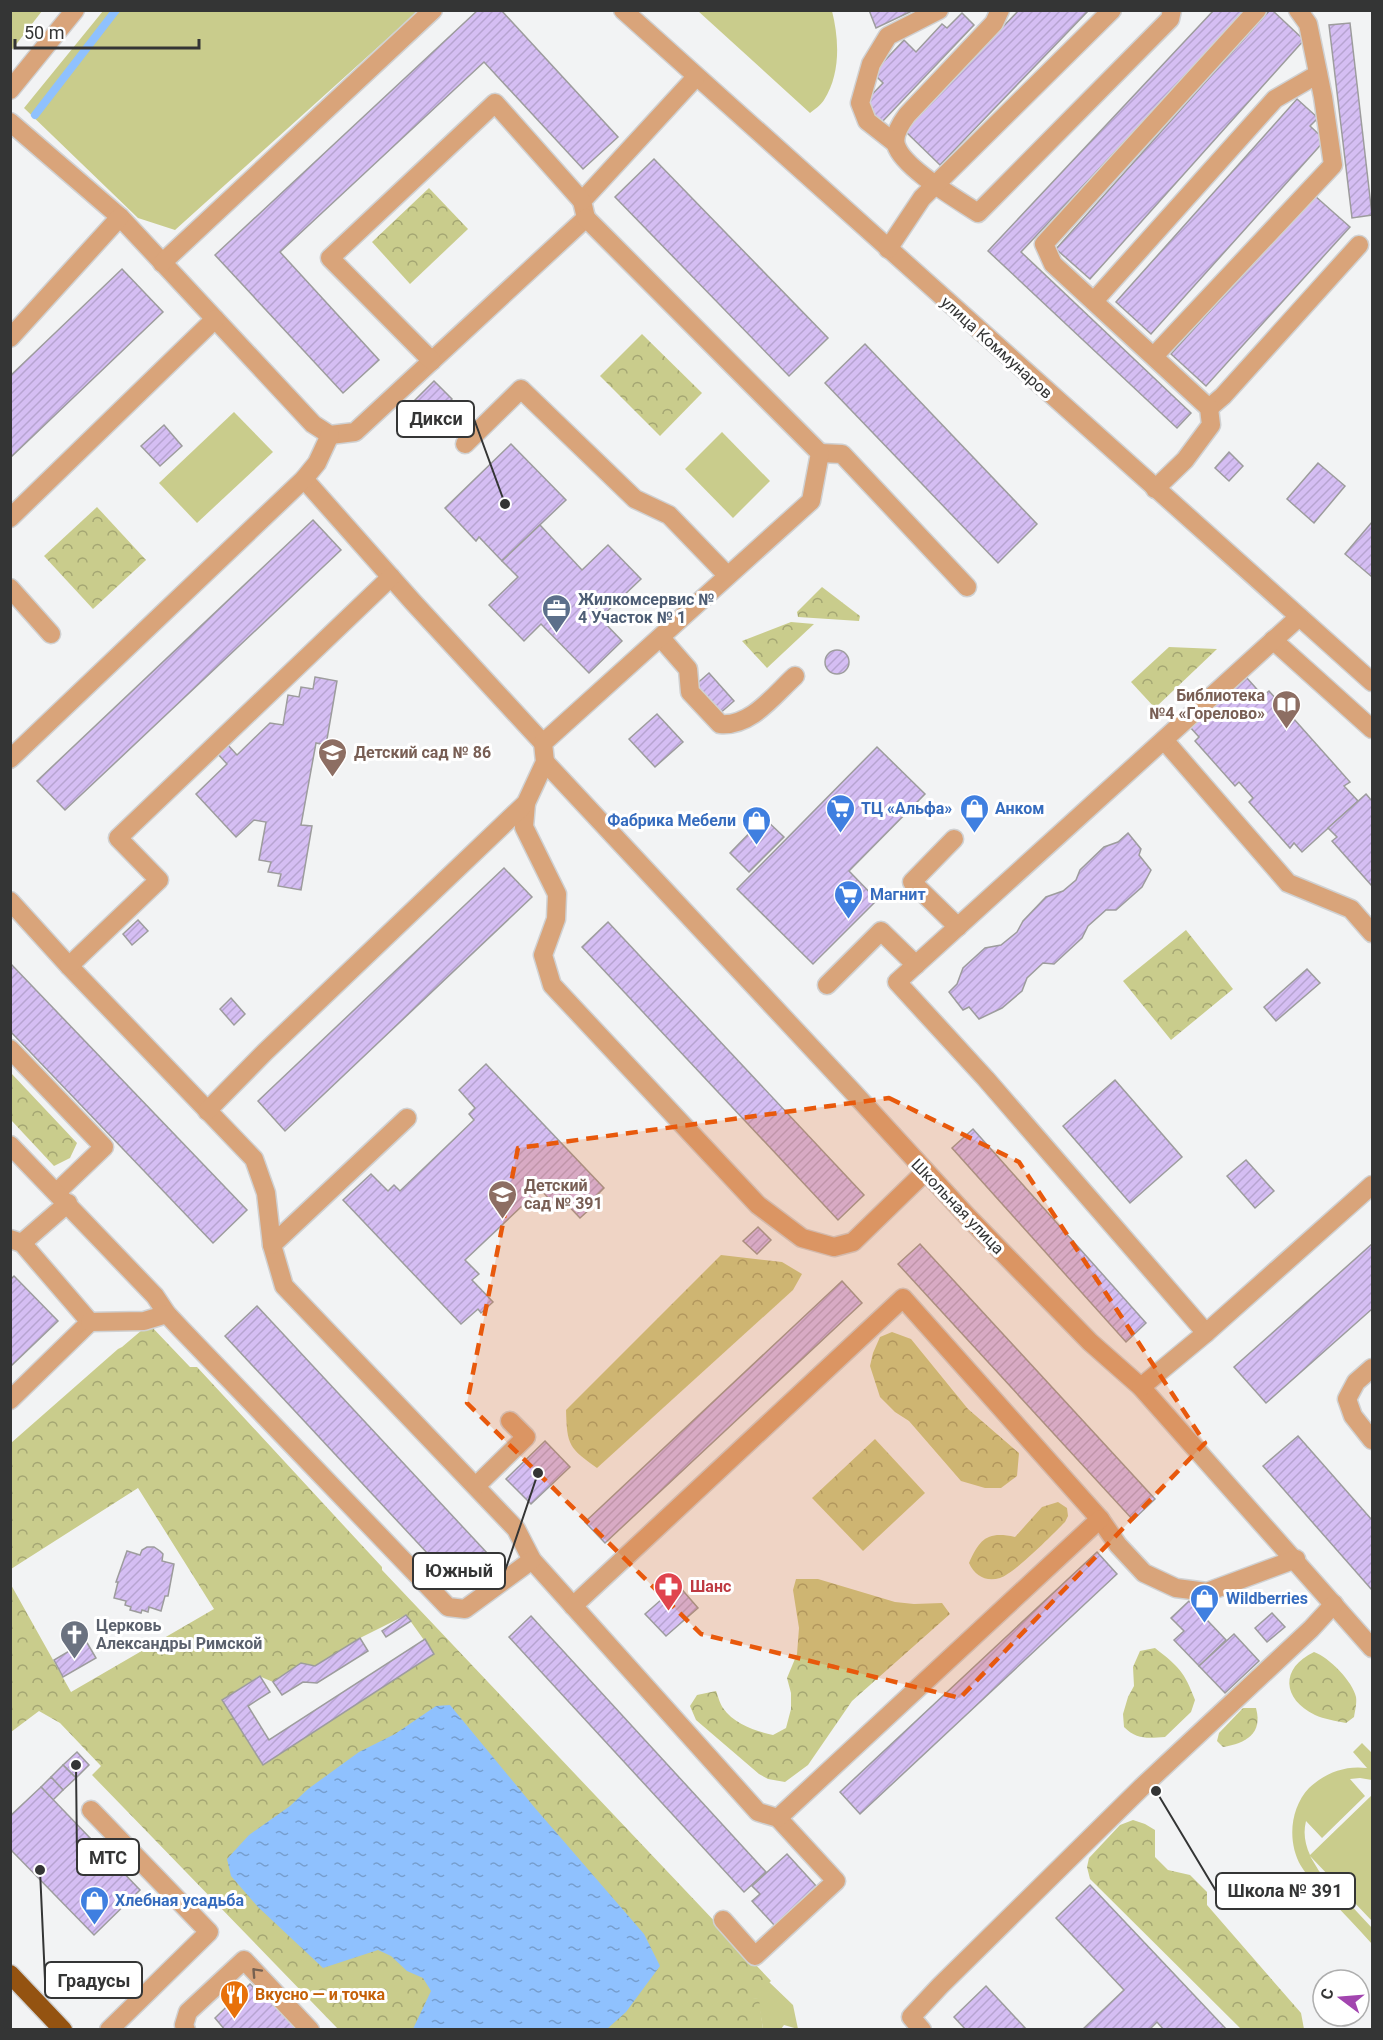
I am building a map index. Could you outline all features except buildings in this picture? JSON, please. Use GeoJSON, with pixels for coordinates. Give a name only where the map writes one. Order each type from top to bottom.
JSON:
{"type":"FeatureCollection","features":[{"type":"Feature","properties":{"kind":"highway"},"geometry":{"type":"LineString","coordinates":[[10,1974],[63,2030]]}},
{"type":"Feature","properties":{"kind":"street"},"geometry":{"type":"LineString","coordinates":[[10,90],[75,10]]}},
{"type":"Feature","properties":{"kind":"street"},"geometry":{"type":"LineString","coordinates":[[162,263],[433,10]]}},
{"type":"Feature","properties":{"kind":"street","name":"улица Коммунаров"},"geometry":{"type":"LineString","coordinates":[[623,10],[1372,682]]}},
{"type":"Feature","properties":{"kind":"street"},"geometry":{"type":"LineString","coordinates":[[939,10],[888,36],[871,64],[860,103],[867,121],[895,143],[903,158],[978,213],[1170,20],[1172,10]]}},
{"type":"Feature","properties":{"kind":"street"},"geometry":{"type":"LineString","coordinates":[[895,143],[899,126],[906,115],[994,23],[1000,10]]}},
{"type":"Feature","properties":{"kind":"street"},"geometry":{"type":"LineString","coordinates":[[888,249],[922,198],[1112,10]]}},
{"type":"Feature","properties":{"kind":"street"},"geometry":{"type":"LineString","coordinates":[[1155,489],[1185,460],[1211,424],[1209,408],[1053,264],[1044,244],[1257,10]]}},
{"type":"Feature","properties":{"kind":"street"},"geometry":{"type":"LineString","coordinates":[[1154,356],[1333,165],[1308,24],[1298,10]]}},
{"type":"Feature","properties":{"kind":"street"},"geometry":{"type":"LineString","coordinates":[[1094,301],[1275,99],[1318,74]]}},
{"type":"Feature","properties":{"kind":"street"},"geometry":{"type":"LineString","coordinates":[[10,122],[120,217],[313,424],[330,435],[355,432],[432,361],[584,210],[696,77]]}},
{"type":"Feature","properties":{"kind":"street"},"geometry":{"type":"LineString","coordinates":[[432,361],[330,258],[495,103],[584,210],[820,453],[842,454],[967,587]]}},
{"type":"Feature","properties":{"kind":"street"},"geometry":{"type":"LineString","coordinates":[[10,338],[120,217]]}},
{"type":"Feature","properties":{"kind":"street"},"geometry":{"type":"LineString","coordinates":[[1209,408],[1223,396],[1359,245]]}},
{"type":"Feature","properties":{"kind":"street"},"geometry":{"type":"LineString","coordinates":[[10,518],[215,319]]}},
{"type":"Feature","properties":{"kind":"street"},"geometry":{"type":"LineString","coordinates":[[465,444],[521,389],[635,499],[669,515],[727,575]]}},
{"type":"Feature","properties":{"kind":"street"},"geometry":{"type":"LineString","coordinates":[[10,759],[304,479],[317,463],[330,435]]}},
{"type":"Feature","properties":{"kind":"street"},"geometry":{"type":"LineString","coordinates":[[543,743],[811,501],[820,453]]}},
{"type":"Feature","properties":{"kind":"street"},"geometry":{"type":"LineString","coordinates":[[304,479],[543,743],[545,762],[526,804],[524,827],[557,894],[556,919],[543,955],[552,985],[758,1205],[802,1239],[834,1247],[853,1242],[925,1172]]}},
{"type":"Feature","properties":{"kind":"street"},"geometry":{"type":"LineString","coordinates":[[69,966],[159,880],[118,838],[391,577]]}},
{"type":"Feature","properties":{"kind":"street"},"geometry":{"type":"LineString","coordinates":[[10,588],[51,634]]}},
{"type":"Feature","properties":{"kind":"street"},"geometry":{"type":"LineString","coordinates":[[1206,1333],[986,1079],[897,982],[1299,617]]}},
{"type":"Feature","properties":{"kind":"street"},"geometry":{"type":"LineString","coordinates":[[661,638],[688,669],[690,692],[720,724],[731,725],[753,715],[795,675]]}},
{"type":"Feature","properties":{"kind":"street"},"geometry":{"type":"LineString","coordinates":[[1274,640],[1372,729]]}},
{"type":"Feature","properties":{"kind":"street"},"geometry":{"type":"LineString","coordinates":[[1164,740],[1288,883],[1351,909],[1372,933]]}},
{"type":"Feature","properties":{"kind":"street","name":"Школьная улица"},"geometry":{"type":"LineString","coordinates":[[545,762],[925,1172],[1090,1342],[1141,1387],[1296,1559],[1372,1648]]}},
{"type":"Feature","properties":{"kind":"street"},"geometry":{"type":"LineString","coordinates":[[207,1111],[265,1052],[526,804]]}},
{"type":"Feature","properties":{"kind":"street"},"geometry":{"type":"LineString","coordinates":[[954,839],[912,882],[958,927]]}},
{"type":"Feature","properties":{"kind":"street"},"geometry":{"type":"LineString","coordinates":[[10,901],[254,1159],[266,1193],[272,1245],[284,1286],[516,1529],[532,1560],[758,1812],[778,1818],[836,1881],[755,1956],[723,1920]]}},
{"type":"Feature","properties":{"kind":"street"},"geometry":{"type":"LineString","coordinates":[[827,985],[880,930],[916,965]]}},
{"type":"Feature","properties":{"kind":"street"},"geometry":{"type":"LineString","coordinates":[[10,1050],[104,1147],[62,1197],[16,1241],[90,1322]]}},
{"type":"Feature","properties":{"kind":"street"},"geometry":{"type":"LineString","coordinates":[[272,1245],[407,1118]]}},
{"type":"Feature","properties":{"kind":"street"},"geometry":{"type":"LineString","coordinates":[[10,1145],[155,1296],[167,1314],[448,1607],[465,1609],[532,1560]]}},
{"type":"Feature","properties":{"kind":"street"},"geometry":{"type":"LineString","coordinates":[[1141,1387],[1206,1333],[1372,1185]]}},
{"type":"Feature","properties":{"kind":"street"},"geometry":{"type":"LineString","coordinates":[[573,1606],[903,1298],[1100,1519],[1118,1545],[1144,1573],[1176,1588],[1207,1592],[1296,1559]]}},
{"type":"Feature","properties":{"kind":"street"},"geometry":{"type":"LineString","coordinates":[[10,1400],[90,1322],[144,1321],[167,1314]]}},
{"type":"Feature","properties":{"kind":"street"},"geometry":{"type":"LineString","coordinates":[[1372,1368],[1356,1382],[1347,1399],[1353,1416],[1372,1440]]}},
{"type":"Feature","properties":{"kind":"street"},"geometry":{"type":"LineString","coordinates":[[476,1486],[526,1437],[510,1421]]}},
{"type":"Feature","properties":{"kind":"street"},"geometry":{"type":"LineString","coordinates":[[778,1818],[1100,1519]]}},
{"type":"Feature","properties":{"kind":"street"},"geometry":{"type":"LineString","coordinates":[[922,2030],[911,2017],[939,1986],[1133,1796],[1311,1629],[1334,1604]]}},
{"type":"Feature","properties":{"kind":"street"},"geometry":{"type":"LineString","coordinates":[[91,1810],[209,1932],[110,2030]]}},
{"type":"Feature","properties":{"kind":"street"},"geometry":{"type":"LineString","coordinates":[[186,2030],[184,2025],[188,2012],[244,1960],[310,2030]]}},
{"type":"Feature","properties":{"kind":"highlighted area"},"geometry":{"type":"Polygon","coordinates":[[[889,1098],[1019,1162],[1205,1443],[960,1698],[701,1634],[467,1403],[518,1148],[889,1098]]]}},
{"type":"Feature","properties":{"kind":"green space"},"geometry":{"type":"Polygon","coordinates":[[[10,11],[42,11],[11,51],[10,11]]]}},
{"type":"Feature","properties":{"kind":"green space"},"geometry":{"type":"Polygon","coordinates":[[[103,11],[418,11],[175,230],[138,218],[24,108],[103,11]]]}},
{"type":"Feature","properties":{"kind":"green space"},"geometry":{"type":"Polygon","coordinates":[[[698,11],[832,11],[837,44],[836,67],[830,90],[823,102],[810,113],[698,11]]]}},
{"type":"Feature","properties":{"kind":"green space"},"geometry":{"type":"Polygon","coordinates":[[[429,188],[468,229],[410,284],[372,242],[429,188]]]}},
{"type":"Feature","properties":{"kind":"green space"},"geometry":{"type":"Polygon","coordinates":[[[642,334],[702,393],[660,436],[600,376],[642,334]]]}},
{"type":"Feature","properties":{"kind":"green space"},"geometry":{"type":"Polygon","coordinates":[[[234,412],[273,452],[197,523],[159,483],[234,412]]]}},
{"type":"Feature","properties":{"kind":"green space"},"geometry":{"type":"Polygon","coordinates":[[[722,432],[770,481],[733,518],[685,469],[722,432]]]}},
{"type":"Feature","properties":{"kind":"green space"},"geometry":{"type":"Polygon","coordinates":[[[97,507],[146,560],[93,609],[44,556],[97,507]]]}},
{"type":"Feature","properties":{"kind":"green space"},"geometry":{"type":"Polygon","coordinates":[[[822,587],[860,616],[859,621],[798,617],[797,612],[822,587]]]}},
{"type":"Feature","properties":{"kind":"green space"},"geometry":{"type":"Polygon","coordinates":[[[791,622],[814,624],[767,668],[742,641],[791,622]]]}},
{"type":"Feature","properties":{"kind":"green space"},"geometry":{"type":"Polygon","coordinates":[[[1169,647],[1217,649],[1155,708],[1131,682],[1169,647]]]}},
{"type":"Feature","properties":{"kind":"green space"},"geometry":{"type":"Polygon","coordinates":[[[1186,930],[1233,989],[1171,1040],[1123,981],[1186,930]]]}},
{"type":"Feature","properties":{"kind":"green space"},"geometry":{"type":"Polygon","coordinates":[[[11,1073],[77,1143],[70,1158],[54,1166],[11,1120],[11,1073]]]}},
{"type":"Feature","properties":{"kind":"green space"},"geometry":{"type":"Polygon","coordinates":[[[721,1255],[782,1262],[802,1274],[793,1290],[597,1468],[580,1456],[571,1445],[567,1431],[566,1410],[721,1255]]]}},
{"type":"Feature","properties":{"kind":"green space"},"geometry":{"type":"Polygon","coordinates":[[[149,1324],[190,1367],[197,1367],[382,1567],[382,1570],[771,1981],[753,1998],[759,1999],[763,2029],[338,2029],[92,1775],[101,1766],[60,1723],[39,1711],[11,1732],[10,1583],[71,1692],[214,1609],[138,1488],[11,1569],[11,1443],[149,1324]],[[406,1615],[360,1638],[315,1666],[301,1663],[273,1682],[259,1676],[222,1700],[263,1765],[434,1654],[406,1615]]]}},
{"type":"Feature","properties":{"kind":"green space"},"geometry":{"type":"Polygon","coordinates":[[[892,1332],[911,1339],[968,1409],[1019,1453],[1017,1476],[1001,1488],[985,1488],[961,1481],[909,1421],[895,1412],[880,1397],[870,1366],[880,1337],[892,1332]]]}},
{"type":"Feature","properties":{"kind":"green space"},"geometry":{"type":"Polygon","coordinates":[[[875,1439],[925,1493],[863,1551],[812,1498],[875,1439]]]}},
{"type":"Feature","properties":{"kind":"green space"},"geometry":{"type":"Polygon","coordinates":[[[1058,1502],[1067,1508],[1068,1516],[1065,1522],[1024,1562],[1006,1575],[995,1579],[981,1577],[974,1571],[969,1563],[981,1543],[991,1536],[1015,1537],[1042,1507],[1058,1502]]]}},
{"type":"Feature","properties":{"kind":"green space"},"geometry":{"type":"Polygon","coordinates":[[[796,1579],[818,1579],[895,1602],[942,1603],[950,1614],[852,1701],[808,1765],[785,1782],[768,1779],[759,1774],[696,1720],[690,1706],[697,1695],[716,1691],[728,1714],[745,1726],[773,1735],[786,1728],[791,1709],[791,1693],[787,1678],[797,1654],[799,1628],[793,1590],[796,1579]]]}},
{"type":"Feature","properties":{"kind":"green space"},"geometry":{"type":"Polygon","coordinates":[[[1155,1648],[1180,1670],[1195,1700],[1191,1712],[1165,1737],[1153,1738],[1134,1734],[1124,1727],[1123,1714],[1134,1686],[1133,1667],[1140,1651],[1155,1648]]]}},
{"type":"Feature","properties":{"kind":"green space"},"geometry":{"type":"Polygon","coordinates":[[[1314,1652],[1333,1664],[1354,1691],[1356,1702],[1354,1717],[1346,1723],[1315,1715],[1296,1701],[1291,1692],[1289,1684],[1295,1666],[1314,1652]]]}},
{"type":"Feature","properties":{"kind":"green space"},"geometry":{"type":"Polygon","coordinates":[[[1243,1708],[1256,1708],[1258,1717],[1255,1731],[1239,1743],[1223,1747],[1217,1741],[1219,1733],[1243,1708]]]}},
{"type":"Feature","properties":{"kind":"green space"},"geometry":{"type":"Polygon","coordinates":[[[1362,1743],[1372,1753],[1372,1780],[1350,1779],[1365,1796],[1322,1838],[1306,1821],[1305,1834],[1310,1855],[1372,1795],[1372,1921],[1310,1856],[1319,1871],[1372,1928],[1372,1944],[1304,1870],[1297,1857],[1292,1836],[1294,1815],[1309,1788],[1336,1771],[1367,1768],[1353,1752],[1362,1743]]]}},
{"type":"Feature","properties":{"kind":"green space"},"geometry":{"type":"Polygon","coordinates":[[[1133,1820],[1155,1830],[1155,1857],[1168,1870],[1190,1875],[1207,1892],[1207,1905],[1301,2013],[1304,2029],[1241,2029],[1090,1879],[1087,1867],[1089,1858],[1120,1825],[1133,1820]]]}},
{"type":"Feature","properties":{"kind":"green space"},"geometry":{"type":"Polygon","coordinates":[[[768,1981],[793,2005],[798,2029],[784,2025],[781,2029],[763,2029],[758,1999],[725,1997],[768,1981]]]}},
{"type":"Feature","properties":{"kind":"water"},"geometry":{"type":"Polygon","coordinates":[[[450,1705],[644,1934],[660,1966],[626,2012],[607,2029],[413,2029],[431,1991],[423,1978],[407,1971],[391,1956],[378,1950],[323,1968],[258,1907],[231,1876],[227,1859],[249,1835],[359,1752],[395,1734],[436,1706],[450,1705]]]}},
{"type":"Feature","properties":{"kind":"waterway"},"geometry":{"type":"LineString","coordinates":[[35,115],[116,10]]}},
{"type":"Feature","properties":{"kind":"place","name":"Дикси"},"geometry":{"type":"Point","coordinates":[505,504]}},
{"type":"Feature","properties":{"kind":"place","name":"Жилкомсервис № 4 Участок № 1"},"geometry":{"type":"Point","coordinates":[557,634]}},
{"type":"Feature","properties":{"kind":"place","name":"Библиотека №4 «Горелово»"},"geometry":{"type":"Point","coordinates":[1286,730]}},
{"type":"Feature","properties":{"kind":"place","name":"Детский сад № 86"},"geometry":{"type":"Point","coordinates":[333,778]}},
{"type":"Feature","properties":{"kind":"place","name":"ТЦ «Альфа»"},"geometry":{"type":"Point","coordinates":[840,834]}},
{"type":"Feature","properties":{"kind":"place","name":"Анком"},"geometry":{"type":"Point","coordinates":[974,834]}},
{"type":"Feature","properties":{"kind":"place","name":"Фабрика Мебели"},"geometry":{"type":"Point","coordinates":[757,846]}},
{"type":"Feature","properties":{"kind":"place","name":"Магнит"},"geometry":{"type":"Point","coordinates":[849,920]}},
{"type":"Feature","properties":{"kind":"place","name":"Детский сад № 391"},"geometry":{"type":"Point","coordinates":[503,1220]}},
{"type":"Feature","properties":{"kind":"place","name":"Южный"},"geometry":{"type":"Point","coordinates":[538,1473]}},
{"type":"Feature","properties":{"kind":"place","name":"Шанс"},"geometry":{"type":"Point","coordinates":[669,1612]}},
{"type":"Feature","properties":{"kind":"place","name":"Wildberries"},"geometry":{"type":"Point","coordinates":[1205,1624]}},
{"type":"Feature","properties":{"kind":"place","name":"Церковь Александры Римской"},"geometry":{"type":"Point","coordinates":[75,1660]}},
{"type":"Feature","properties":{"kind":"place","name":"МТС"},"geometry":{"type":"Point","coordinates":[76,1765]}},
{"type":"Feature","properties":{"kind":"place","name":"Школа № 391"},"geometry":{"type":"Point","coordinates":[1156,1791]}},
{"type":"Feature","properties":{"kind":"place","name":"Градусы"},"geometry":{"type":"Point","coordinates":[40,1870]}},
{"type":"Feature","properties":{"kind":"place","name":"Хлебная усадьба"},"geometry":{"type":"Point","coordinates":[94,1926]}},
{"type":"Feature","properties":{"kind":"place","name":"Вкусно — и точка"},"geometry":{"type":"Point","coordinates":[234,2020]}}]}
